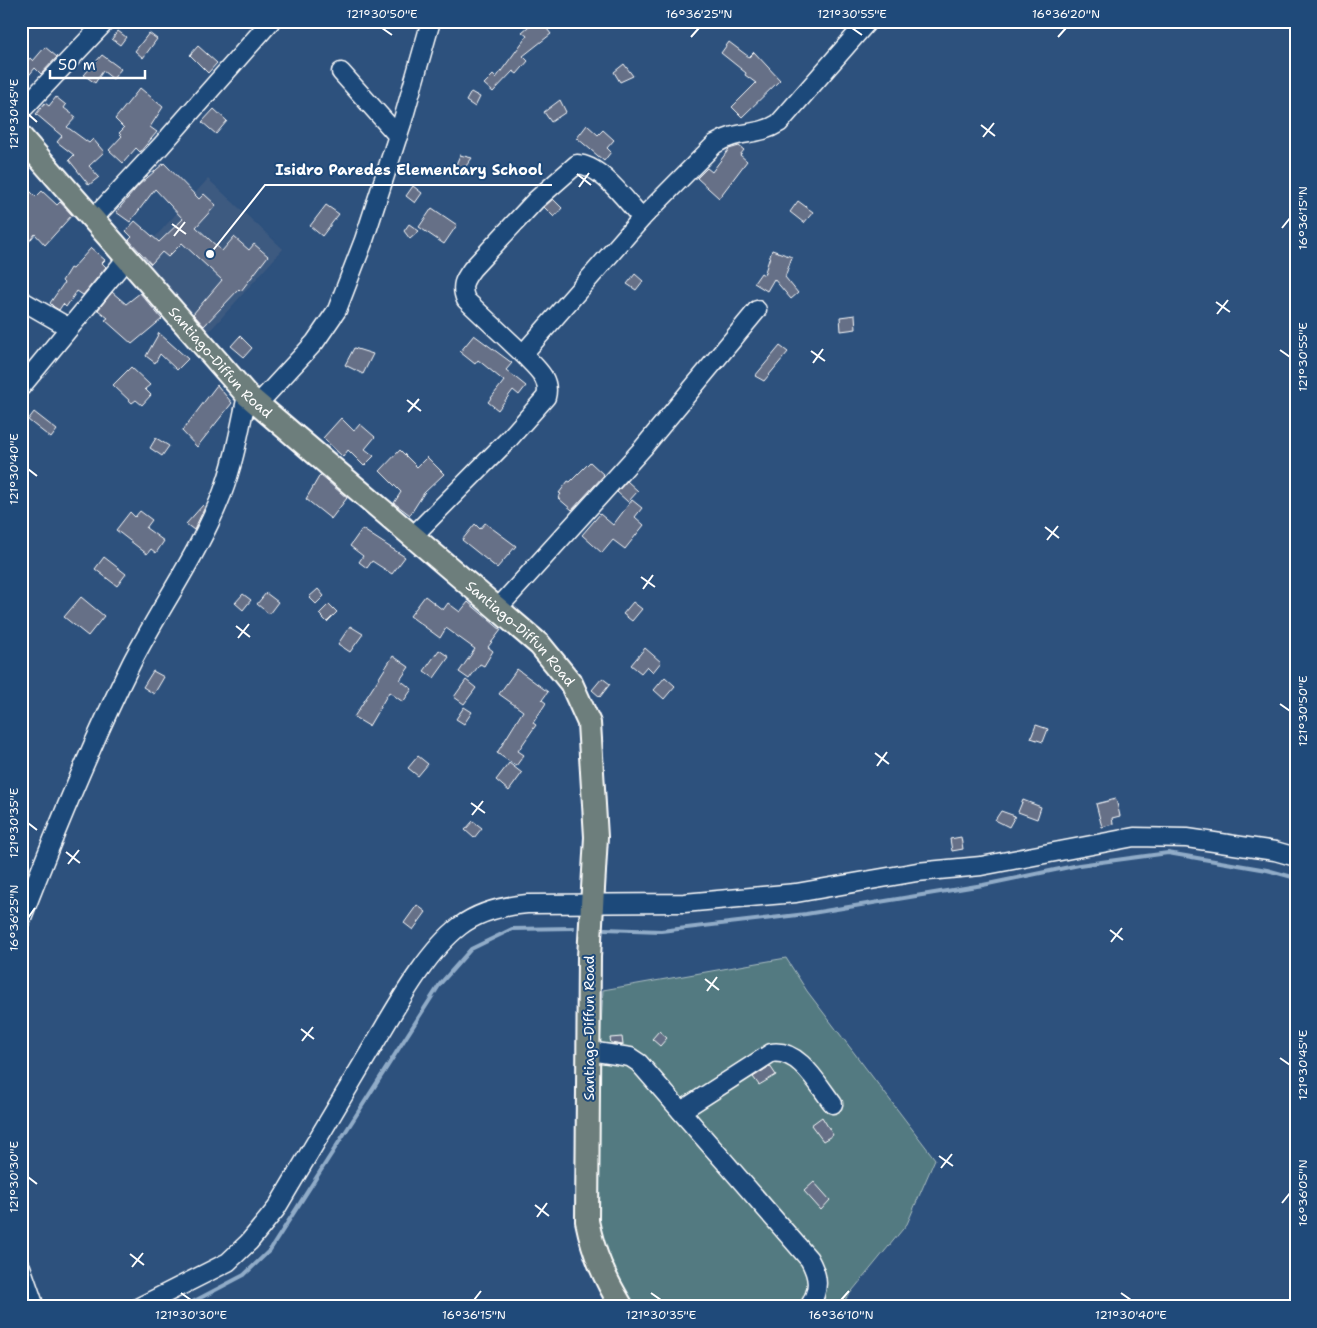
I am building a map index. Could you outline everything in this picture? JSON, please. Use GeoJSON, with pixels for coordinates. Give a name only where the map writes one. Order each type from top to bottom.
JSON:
{"type":"FeatureCollection","features":[{"type":"Feature","properties":{"kind":"main road","name":"Santiago-Diffun Road"},"geometry":{"type":"LineString","coordinates":[[21,137],[252,400],[498,608],[540,646],[571,683],[589,723],[596,837],[589,958],[587,1221],[593,1250],[605,1278],[622,1307]]}},
{"type":"Feature","properties":{"kind":"street"},"geometry":{"type":"LineString","coordinates":[[21,111],[106,21]]}},
{"type":"Feature","properties":{"kind":"street"},"geometry":{"type":"LineString","coordinates":[[92,220],[161,146],[271,21]]}},
{"type":"Feature","properties":{"kind":"street"},"geometry":{"type":"LineString","coordinates":[[21,920],[87,754],[133,661],[207,527],[222,494],[239,432],[252,400],[315,342],[336,310],[364,240],[398,136],[431,21]]}},
{"type":"Feature","properties":{"kind":"street"},"geometry":{"type":"LineString","coordinates":[[523,354],[642,218],[716,144],[728,136],[744,132],[767,131],[779,123],[868,21]]}},
{"type":"Feature","properties":{"kind":"street"},"geometry":{"type":"LineString","coordinates":[[342,72],[398,136]]}},
{"type":"Feature","properties":{"kind":"street"},"geometry":{"type":"LineString","coordinates":[[413,536],[508,440],[546,396],[548,387],[545,378],[523,354],[466,300],[462,290],[464,281],[472,269],[536,200],[577,164],[586,164],[597,171],[642,218]]}},
{"type":"Feature","properties":{"kind":"street"},"geometry":{"type":"LineString","coordinates":[[21,388],[68,327],[127,258]]}},
{"type":"Feature","properties":{"kind":"street"},"geometry":{"type":"LineString","coordinates":[[21,300],[68,327]]}},
{"type":"Feature","properties":{"kind":"street"},"geometry":{"type":"LineString","coordinates":[[498,608],[643,448],[757,310]]}},
{"type":"Feature","properties":{"kind":"street"},"geometry":{"type":"LineString","coordinates":[[139,1307],[228,1262],[249,1242],[276,1209],[410,985],[443,942],[458,927],[474,917],[503,906],[593,903],[684,903],[796,893],[917,872],[981,866],[1134,837],[1187,838],[1275,851],[1296,857]]}},
{"type":"Feature","properties":{"kind":"street"},"geometry":{"type":"LineString","coordinates":[[589,1051],[630,1057],[639,1063],[809,1259],[819,1284],[815,1297],[809,1307]]}},
{"type":"Feature","properties":{"kind":"street"},"geometry":{"type":"LineString","coordinates":[[681,1112],[771,1053],[778,1052],[797,1059],[833,1104]]}},
{"type":"Feature","properties":{"kind":"street"},"geometry":{"type":"LineString","coordinates":[[21,1267],[35,1307]]}},
{"type":"Feature","properties":{"kind":"shaded area"},"geometry":{"type":"Polygon","coordinates":[[[208,179],[283,249],[206,335],[136,258],[208,179]]]}},
{"type":"Feature","properties":{"kind":"green space"},"geometry":{"type":"Polygon","coordinates":[[[786,958],[807,991],[935,1159],[907,1224],[839,1307],[634,1307],[609,1263],[598,1231],[597,1101],[603,990],[786,958]]]}},
{"type":"Feature","properties":{"kind":"building"},"geometry":{"type":"Polygon","coordinates":[[[535,21],[541,21],[551,34],[523,56],[528,61],[517,74],[513,71],[493,92],[484,84],[493,75],[496,78],[527,36],[522,32],[535,21]]]}},
{"type":"Feature","properties":{"kind":"building"},"geometry":{"type":"Polygon","coordinates":[[[118,31],[126,37],[120,45],[112,39],[118,31]]]}},
{"type":"Feature","properties":{"kind":"building"},"geometry":{"type":"Polygon","coordinates":[[[149,33],[157,39],[143,58],[135,51],[149,33]]]}},
{"type":"Feature","properties":{"kind":"building"},"geometry":{"type":"Polygon","coordinates":[[[729,42],[749,57],[754,52],[780,80],[742,117],[732,107],[756,83],[721,53],[729,42]]]}},
{"type":"Feature","properties":{"kind":"building"},"geometry":{"type":"Polygon","coordinates":[[[198,46],[217,63],[208,73],[190,55],[198,46]]]}},
{"type":"Feature","properties":{"kind":"building"},"geometry":{"type":"Polygon","coordinates":[[[45,47],[57,57],[41,74],[35,68],[21,85],[21,68],[30,58],[33,61],[45,47]]]}},
{"type":"Feature","properties":{"kind":"building"},"geometry":{"type":"Polygon","coordinates":[[[102,55],[121,69],[113,79],[103,71],[95,83],[84,75],[102,55]]]}},
{"type":"Feature","properties":{"kind":"building"},"geometry":{"type":"Polygon","coordinates":[[[624,64],[633,76],[620,82],[614,72],[624,64]]]}},
{"type":"Feature","properties":{"kind":"building"},"geometry":{"type":"Polygon","coordinates":[[[140,88],[163,107],[150,127],[157,132],[140,152],[136,148],[123,163],[109,150],[122,136],[119,133],[124,128],[115,119],[140,88]]]}},
{"type":"Feature","properties":{"kind":"building"},"geometry":{"type":"Polygon","coordinates":[[[471,92],[480,97],[475,107],[466,101],[471,92]]]}},
{"type":"Feature","properties":{"kind":"building"},"geometry":{"type":"Polygon","coordinates":[[[56,97],[66,105],[64,108],[76,117],[67,127],[89,143],[93,139],[104,152],[89,166],[99,177],[89,185],[69,160],[74,155],[57,142],[62,136],[36,114],[45,103],[49,106],[56,97]]]}},
{"type":"Feature","properties":{"kind":"building"},"geometry":{"type":"Polygon","coordinates":[[[560,100],[566,112],[551,122],[544,112],[560,100]]]}},
{"type":"Feature","properties":{"kind":"building"},"geometry":{"type":"Polygon","coordinates":[[[214,109],[227,121],[216,134],[202,122],[214,109]]]}},
{"type":"Feature","properties":{"kind":"building"},"geometry":{"type":"Polygon","coordinates":[[[587,125],[598,135],[603,130],[614,140],[607,148],[611,152],[604,161],[577,138],[587,125]]]}},
{"type":"Feature","properties":{"kind":"building"},"geometry":{"type":"Polygon","coordinates":[[[739,146],[744,150],[740,155],[747,161],[719,198],[697,178],[707,168],[712,172],[729,149],[739,146]]]}},
{"type":"Feature","properties":{"kind":"building"},"geometry":{"type":"Polygon","coordinates":[[[460,155],[472,158],[463,170],[455,167],[460,155]]]}},
{"type":"Feature","properties":{"kind":"building"},"geometry":{"type":"Polygon","coordinates":[[[164,163],[199,199],[204,194],[216,205],[196,227],[222,251],[234,237],[249,250],[254,244],[268,256],[241,291],[239,289],[204,326],[193,314],[222,280],[182,243],[168,257],[162,252],[151,264],[129,240],[132,237],[126,231],[135,221],[159,242],[183,219],[155,189],[130,222],[116,212],[139,185],[164,163]]]}},
{"type":"Feature","properties":{"kind":"building"},"geometry":{"type":"Polygon","coordinates":[[[413,186],[422,193],[415,203],[406,196],[413,186]]]}},
{"type":"Feature","properties":{"kind":"building"},"geometry":{"type":"Polygon","coordinates":[[[27,188],[36,197],[42,191],[57,205],[60,202],[72,215],[45,245],[35,234],[21,252],[21,233],[30,220],[21,212],[21,196],[27,188]]]}},
{"type":"Feature","properties":{"kind":"building"},"geometry":{"type":"Polygon","coordinates":[[[553,199],[562,208],[554,217],[544,207],[553,199]]]}},
{"type":"Feature","properties":{"kind":"building"},"geometry":{"type":"Polygon","coordinates":[[[798,201],[813,212],[804,223],[790,212],[798,201]]]}},
{"type":"Feature","properties":{"kind":"building"},"geometry":{"type":"Polygon","coordinates":[[[326,205],[339,214],[322,236],[310,226],[326,205]]]}},
{"type":"Feature","properties":{"kind":"building"},"geometry":{"type":"Polygon","coordinates":[[[432,208],[457,225],[444,244],[419,227],[432,208]]]}},
{"type":"Feature","properties":{"kind":"building"},"geometry":{"type":"Polygon","coordinates":[[[409,224],[419,231],[410,239],[404,231],[409,224]]]}},
{"type":"Feature","properties":{"kind":"building"},"geometry":{"type":"Polygon","coordinates":[[[91,248],[105,260],[102,263],[106,267],[83,295],[77,291],[66,307],[63,304],[59,310],[50,303],[64,283],[62,281],[70,268],[72,269],[91,248]]]}},
{"type":"Feature","properties":{"kind":"building"},"geometry":{"type":"Polygon","coordinates":[[[772,250],[792,257],[785,277],[798,293],[791,299],[774,279],[767,291],[754,283],[761,273],[764,275],[772,250]]]}},
{"type":"Feature","properties":{"kind":"building"},"geometry":{"type":"Polygon","coordinates":[[[635,274],[643,281],[636,290],[627,284],[635,274]]]}},
{"type":"Feature","properties":{"kind":"building"},"geometry":{"type":"Polygon","coordinates":[[[112,292],[126,304],[140,293],[162,319],[132,344],[105,320],[108,318],[98,310],[112,292]]]}},
{"type":"Feature","properties":{"kind":"building"},"geometry":{"type":"Polygon","coordinates":[[[855,315],[856,329],[841,331],[840,317],[855,315]]]}},
{"type":"Feature","properties":{"kind":"building"},"geometry":{"type":"Polygon","coordinates":[[[159,333],[188,359],[177,370],[160,354],[155,363],[146,356],[159,333]]]}},
{"type":"Feature","properties":{"kind":"building"},"geometry":{"type":"Polygon","coordinates":[[[474,335],[512,363],[506,370],[526,386],[519,395],[513,390],[498,410],[488,402],[504,381],[478,360],[475,364],[460,352],[474,335]]]}},
{"type":"Feature","properties":{"kind":"building"},"geometry":{"type":"Polygon","coordinates":[[[240,336],[252,348],[244,357],[231,346],[240,336]]]}},
{"type":"Feature","properties":{"kind":"building"},"geometry":{"type":"Polygon","coordinates":[[[780,346],[788,352],[764,381],[755,376],[780,346]]]}},
{"type":"Feature","properties":{"kind":"building"},"geometry":{"type":"Polygon","coordinates":[[[354,348],[373,354],[363,374],[345,365],[354,348]]]}},
{"type":"Feature","properties":{"kind":"building"},"geometry":{"type":"Polygon","coordinates":[[[131,367],[150,385],[145,389],[151,395],[142,405],[136,400],[132,403],[113,385],[131,367]]]}},
{"type":"Feature","properties":{"kind":"building"},"geometry":{"type":"Polygon","coordinates":[[[217,385],[232,403],[197,447],[182,431],[217,385]]]}},
{"type":"Feature","properties":{"kind":"building"},"geometry":{"type":"Polygon","coordinates":[[[34,412],[57,430],[51,438],[28,420],[34,412]]]}},
{"type":"Feature","properties":{"kind":"building"},"geometry":{"type":"Polygon","coordinates":[[[341,418],[354,431],[360,424],[375,437],[365,449],[374,456],[364,466],[348,450],[343,457],[323,438],[341,418]]]}},
{"type":"Feature","properties":{"kind":"building"},"geometry":{"type":"Polygon","coordinates":[[[156,438],[169,446],[162,456],[150,448],[156,438]]]}},
{"type":"Feature","properties":{"kind":"building"},"geometry":{"type":"Polygon","coordinates":[[[400,450],[417,467],[427,457],[444,474],[424,493],[410,515],[394,503],[401,492],[380,471],[400,450]]]}},
{"type":"Feature","properties":{"kind":"building"},"geometry":{"type":"Polygon","coordinates":[[[590,462],[604,475],[572,510],[558,498],[561,494],[559,493],[568,481],[570,482],[590,462]]]}},
{"type":"Feature","properties":{"kind":"building"},"geometry":{"type":"Polygon","coordinates":[[[320,475],[347,498],[331,519],[306,499],[320,475]]]}},
{"type":"Feature","properties":{"kind":"building"},"geometry":{"type":"Polygon","coordinates":[[[627,481],[638,491],[628,502],[617,492],[627,481]]]}},
{"type":"Feature","properties":{"kind":"building"},"geometry":{"type":"Polygon","coordinates":[[[632,500],[642,508],[635,517],[644,525],[625,549],[613,540],[602,553],[582,535],[600,514],[613,525],[632,500]]]}},
{"type":"Feature","properties":{"kind":"building"},"geometry":{"type":"Polygon","coordinates":[[[203,505],[205,507],[194,530],[186,524],[203,505]]]}},
{"type":"Feature","properties":{"kind":"building"},"geometry":{"type":"Polygon","coordinates":[[[140,511],[152,520],[146,528],[164,541],[156,553],[151,549],[147,554],[116,530],[130,512],[135,517],[140,511]]]}},
{"type":"Feature","properties":{"kind":"building"},"geometry":{"type":"Polygon","coordinates":[[[485,523],[516,546],[497,568],[462,540],[475,524],[480,529],[485,523]]]}},
{"type":"Feature","properties":{"kind":"building"},"geometry":{"type":"Polygon","coordinates":[[[362,529],[405,557],[392,574],[372,561],[367,568],[359,562],[363,556],[350,546],[362,529]]]}},
{"type":"Feature","properties":{"kind":"building"},"geometry":{"type":"Polygon","coordinates":[[[104,557],[126,574],[117,586],[95,569],[104,557]]]}},
{"type":"Feature","properties":{"kind":"building"},"geometry":{"type":"Polygon","coordinates":[[[318,589],[324,596],[316,604],[309,597],[318,589]]]}},
{"type":"Feature","properties":{"kind":"building"},"geometry":{"type":"Polygon","coordinates":[[[266,593],[278,602],[269,614],[257,604],[266,593]]]}},
{"type":"Feature","properties":{"kind":"building"},"geometry":{"type":"Polygon","coordinates":[[[243,594],[251,600],[243,610],[235,603],[243,594]]]}},
{"type":"Feature","properties":{"kind":"building"},"geometry":{"type":"Polygon","coordinates":[[[425,596],[443,610],[448,603],[460,612],[468,602],[501,630],[488,647],[493,651],[484,666],[480,664],[469,679],[459,672],[475,649],[446,628],[440,638],[410,616],[425,596]]]}},
{"type":"Feature","properties":{"kind":"building"},"geometry":{"type":"Polygon","coordinates":[[[81,597],[104,616],[88,636],[64,617],[81,597]]]}},
{"type":"Feature","properties":{"kind":"building"},"geometry":{"type":"Polygon","coordinates":[[[633,602],[642,609],[632,621],[623,614],[633,602]]]}},
{"type":"Feature","properties":{"kind":"building"},"geometry":{"type":"Polygon","coordinates":[[[329,604],[337,612],[327,622],[319,614],[329,604]]]}},
{"type":"Feature","properties":{"kind":"building"},"geometry":{"type":"Polygon","coordinates":[[[350,626],[363,634],[350,652],[338,644],[350,626]]]}},
{"type":"Feature","properties":{"kind":"building"},"geometry":{"type":"Polygon","coordinates":[[[645,648],[661,662],[653,672],[647,666],[641,673],[631,665],[645,648]]]}},
{"type":"Feature","properties":{"kind":"building"},"geometry":{"type":"Polygon","coordinates":[[[439,650],[449,657],[434,678],[424,671],[439,650]]]}},
{"type":"Feature","properties":{"kind":"building"},"geometry":{"type":"Polygon","coordinates":[[[393,656],[409,667],[400,680],[412,689],[403,702],[389,692],[369,726],[354,717],[393,656]]]}},
{"type":"Feature","properties":{"kind":"building"},"geometry":{"type":"Polygon","coordinates":[[[517,669],[548,692],[542,700],[546,703],[533,723],[536,725],[518,751],[524,755],[516,766],[497,753],[523,711],[499,694],[517,669]]]}},
{"type":"Feature","properties":{"kind":"building"},"geometry":{"type":"Polygon","coordinates":[[[153,671],[164,677],[154,694],[143,687],[153,671]]]}},
{"type":"Feature","properties":{"kind":"building"},"geometry":{"type":"Polygon","coordinates":[[[665,677],[675,686],[664,699],[654,690],[665,677]]]}},
{"type":"Feature","properties":{"kind":"building"},"geometry":{"type":"Polygon","coordinates":[[[602,678],[610,684],[600,697],[592,690],[602,678]]]}},
{"type":"Feature","properties":{"kind":"building"},"geometry":{"type":"Polygon","coordinates":[[[466,680],[476,688],[464,704],[454,697],[466,680]]]}},
{"type":"Feature","properties":{"kind":"building"},"geometry":{"type":"Polygon","coordinates":[[[464,707],[472,712],[464,724],[456,719],[464,707]]]}},
{"type":"Feature","properties":{"kind":"building"},"geometry":{"type":"Polygon","coordinates":[[[1036,725],[1048,729],[1043,742],[1031,738],[1036,725]]]}},
{"type":"Feature","properties":{"kind":"building"},"geometry":{"type":"Polygon","coordinates":[[[418,756],[428,764],[418,776],[408,768],[418,756]]]}},
{"type":"Feature","properties":{"kind":"building"},"geometry":{"type":"Polygon","coordinates":[[[509,763],[522,773],[509,791],[496,780],[509,763]]]}},
{"type":"Feature","properties":{"kind":"building"},"geometry":{"type":"Polygon","coordinates":[[[1116,799],[1120,816],[1112,818],[1113,824],[1102,827],[1096,804],[1116,799]]]}},
{"type":"Feature","properties":{"kind":"building"},"geometry":{"type":"Polygon","coordinates":[[[1023,800],[1041,807],[1037,819],[1018,812],[1023,800]]]}},
{"type":"Feature","properties":{"kind":"building"},"geometry":{"type":"Polygon","coordinates":[[[1001,811],[1015,816],[1009,827],[995,820],[1001,811]]]}},
{"type":"Feature","properties":{"kind":"building"},"geometry":{"type":"Polygon","coordinates":[[[473,821],[482,828],[474,838],[465,830],[473,821]]]}},
{"type":"Feature","properties":{"kind":"building"},"geometry":{"type":"Polygon","coordinates":[[[961,837],[963,849],[952,851],[950,839],[961,837]]]}},
{"type":"Feature","properties":{"kind":"building"},"geometry":{"type":"Polygon","coordinates":[[[417,905],[426,912],[413,930],[404,923],[417,905]]]}},
{"type":"Feature","properties":{"kind":"building"},"geometry":{"type":"Polygon","coordinates":[[[659,1031],[667,1038],[660,1046],[652,1039],[659,1031]]]}},
{"type":"Feature","properties":{"kind":"building"},"geometry":{"type":"Polygon","coordinates":[[[622,1037],[623,1045],[611,1043],[610,1038],[622,1037]]]}},
{"type":"Feature","properties":{"kind":"building"},"geometry":{"type":"Polygon","coordinates":[[[770,1066],[776,1075],[759,1085],[753,1077],[770,1066]]]}},
{"type":"Feature","properties":{"kind":"building"},"geometry":{"type":"Polygon","coordinates":[[[822,1117],[833,1135],[823,1141],[811,1125],[822,1117]]]}},
{"type":"Feature","properties":{"kind":"building"},"geometry":{"type":"Polygon","coordinates":[[[814,1182],[830,1200],[821,1210],[804,1191],[814,1182]]]}},
{"type":"Feature","properties":{"kind":"waterway"},"geometry":{"type":"LineString","coordinates":[[605,929],[661,931],[806,914],[983,885],[1079,865],[1168,853],[1267,870],[1296,878]]}},
{"type":"Feature","properties":{"kind":"waterway"},"geometry":{"type":"LineString","coordinates":[[183,1307],[244,1275],[270,1250],[440,984],[471,949],[512,929],[573,928]]}},
{"type":"Feature","properties":{"kind":"place","name":"Isidro Paredes Elementary School"},"geometry":{"type":"Point","coordinates":[210,254]}}]}
